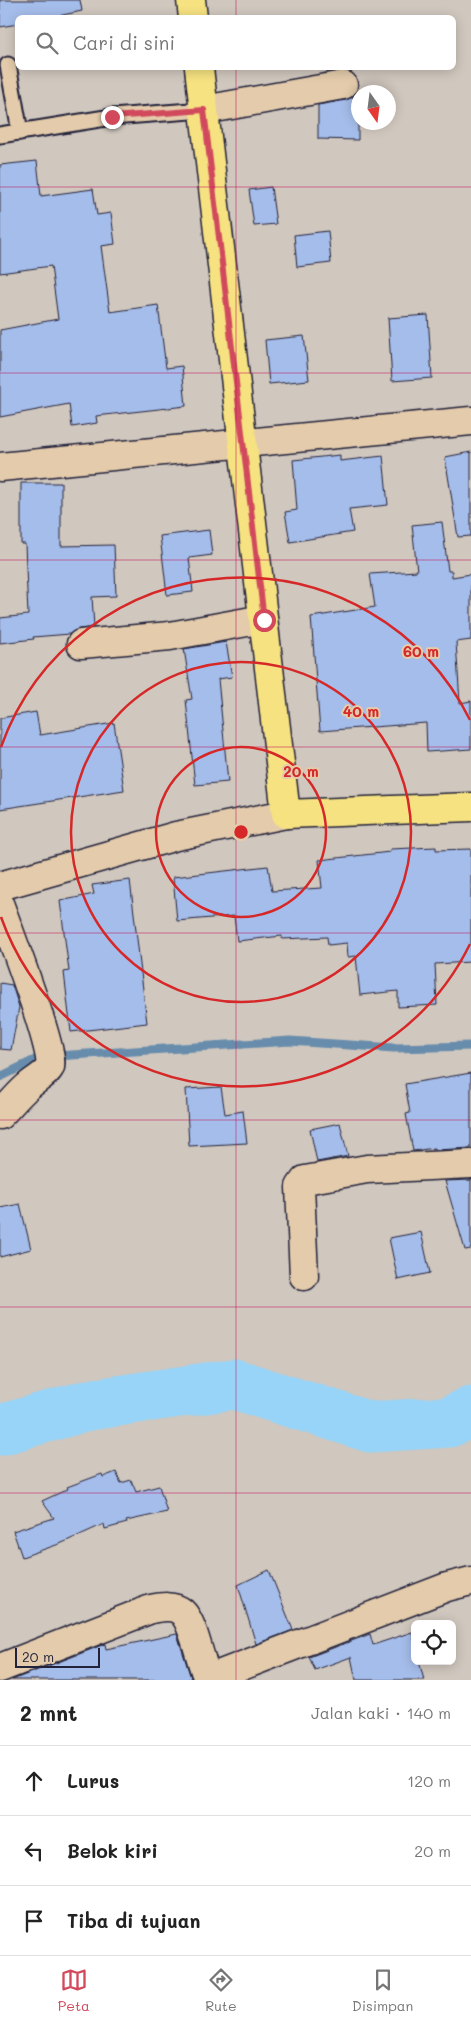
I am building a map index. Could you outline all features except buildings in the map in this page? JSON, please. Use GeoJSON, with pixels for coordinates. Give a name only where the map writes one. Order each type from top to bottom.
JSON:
{"type":"FeatureCollection","features":[{"type":"Feature","properties":{"kind":"main road"},"geometry":{"type":"LineString","coordinates":[[191,0],[193,15]]}},
{"type":"Feature","properties":{"kind":"main road"},"geometry":{"type":"LineString","coordinates":[[199,70],[286,814],[471,807]]}},
{"type":"Feature","properties":{"kind":"street"},"geometry":{"type":"LineString","coordinates":[[204,110],[343,85]]}},
{"type":"Feature","properties":{"kind":"street"},"geometry":{"type":"LineString","coordinates":[[0,467],[471,421]]}},
{"type":"Feature","properties":{"kind":"street"},"geometry":{"type":"LineString","coordinates":[[81,644],[170,636],[264,620]]}},
{"type":"Feature","properties":{"kind":"street"},"geometry":{"type":"LineString","coordinates":[[0,886],[176,836],[286,814]]}},
{"type":"Feature","properties":{"kind":"street"},"geometry":{"type":"LineString","coordinates":[[0,906],[48,1048],[50,1067],[27,1086],[0,1115]]}},
{"type":"Feature","properties":{"kind":"street"},"geometry":{"type":"LineString","coordinates":[[304,1276],[300,1186],[305,1180],[367,1169],[471,1164]]}},
{"type":"Feature","properties":{"kind":"street"},"geometry":{"type":"LineString","coordinates":[[0,1668],[151,1609],[173,1608],[181,1611],[188,1621],[208,1680],[447,1587],[471,1581]]}},
{"type":"Feature","properties":{"kind":"lane"},"geometry":{"type":"LineString","coordinates":[[9,65],[20,132]]}},
{"type":"Feature","properties":{"kind":"lane"},"geometry":{"type":"LineString","coordinates":[[0,135],[112,117],[204,110]]}},
{"type":"Feature","properties":{"kind":"waterway"},"geometry":{"type":"LineString","coordinates":[[0,1077],[41,1057],[290,1041],[394,1048],[471,1046]]}},
{"type":"Feature","properties":{"kind":"waterway"},"geometry":{"type":"LineString","coordinates":[[0,1430],[89,1405],[234,1384],[370,1427],[449,1422],[471,1412]]}},
{"type":"Feature","properties":{"kind":"route"},"geometry":{"type":"LineString","coordinates":[[112,117],[204,110],[264,620]]}}]}
